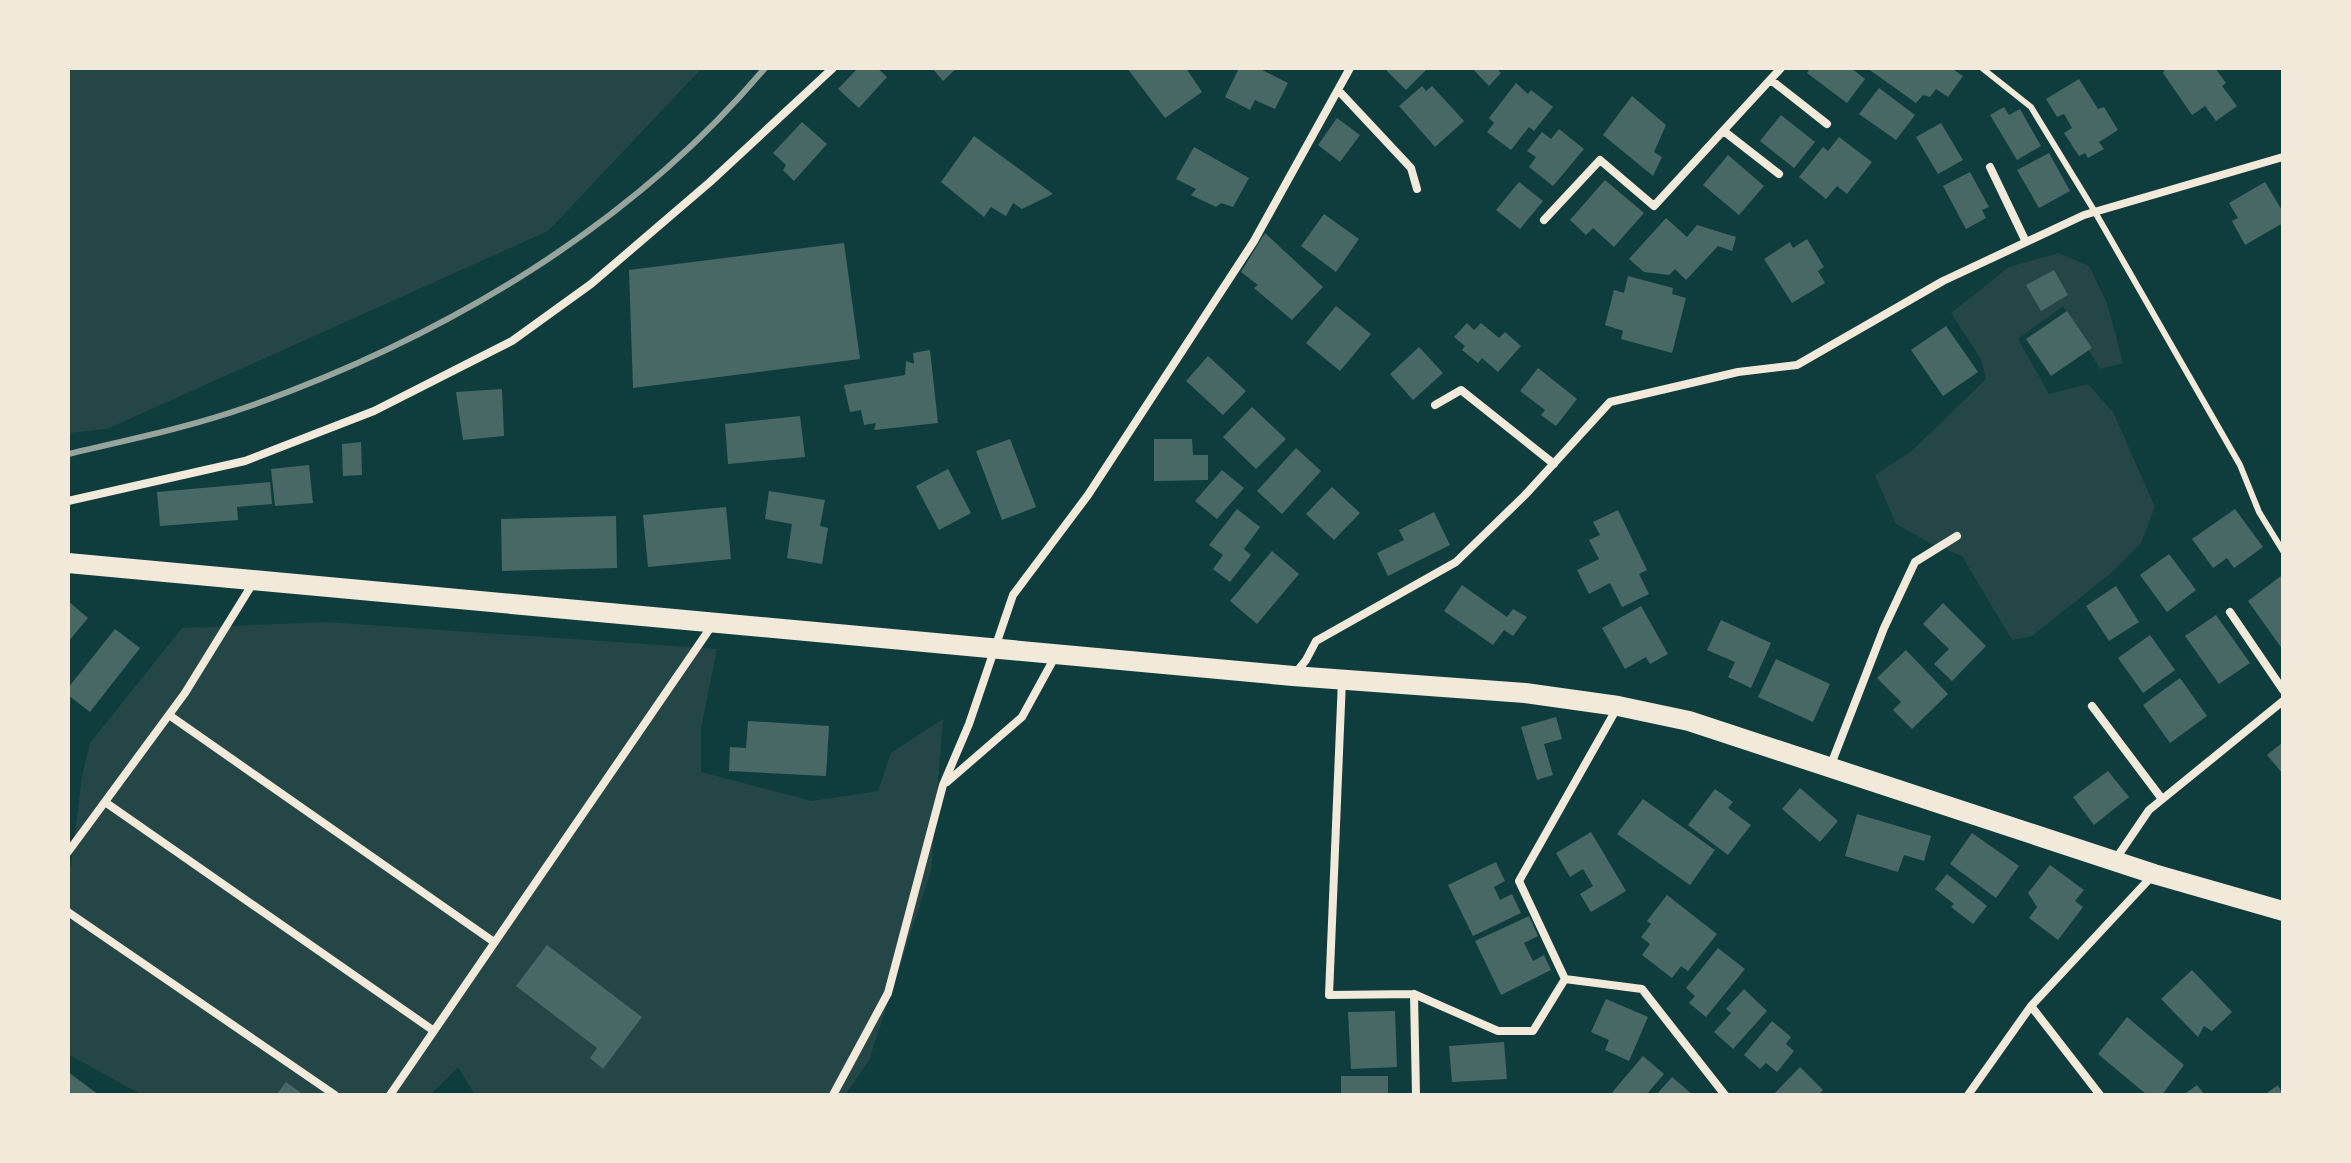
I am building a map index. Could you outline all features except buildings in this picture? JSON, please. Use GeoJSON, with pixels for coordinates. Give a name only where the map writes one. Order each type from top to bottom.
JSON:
{"type":"FeatureCollection","features":[{"type":"Feature","properties":{"kind":"main road"},"geometry":{"type":"LineString","coordinates":[[68,563],[1293,676],[1525,693],[1618,706],[1689,721],[2154,874],[2283,911]]}},
{"type":"Feature","properties":{"kind":"street"},"geometry":{"type":"LineString","coordinates":[[68,501],[245,461],[374,411],[512,341],[591,284],[710,182],[833,68]]}},
{"type":"Feature","properties":{"kind":"street"},"geometry":{"type":"LineString","coordinates":[[833,1095],[888,993],[943,785],[969,724],[1013,595],[1088,495],[1254,241],[1350,68]]}},
{"type":"Feature","properties":{"kind":"street"},"geometry":{"type":"LineString","coordinates":[[1544,220],[1600,160],[1654,206],[1781,68]]}},
{"type":"Feature","properties":{"kind":"street"},"geometry":{"type":"LineString","coordinates":[[1771,80],[1827,124]]}},
{"type":"Feature","properties":{"kind":"street"},"geometry":{"type":"LineString","coordinates":[[1338,90],[1411,168],[1417,189]]}},
{"type":"Feature","properties":{"kind":"street"},"geometry":{"type":"LineString","coordinates":[[1725,132],[1779,174]]}},
{"type":"Feature","properties":{"kind":"street"},"geometry":{"type":"LineString","coordinates":[[1293,676],[1316,641],[1456,562],[1554,464],[1610,402],[1738,372],[1797,365],[1943,281],[2095,212],[2283,157]]}},
{"type":"Feature","properties":{"kind":"street"},"geometry":{"type":"LineString","coordinates":[[1990,167],[2026,242]]}},
{"type":"Feature","properties":{"kind":"street"},"geometry":{"type":"LineString","coordinates":[[1435,405],[1461,390],[1554,464]]}},
{"type":"Feature","properties":{"kind":"street"},"geometry":{"type":"LineString","coordinates":[[1830,767],[1884,628],[1915,562],[1957,536]]}},
{"type":"Feature","properties":{"kind":"street"},"geometry":{"type":"LineString","coordinates":[[68,852],[169,715],[255,580]]}},
{"type":"Feature","properties":{"kind":"street"},"geometry":{"type":"LineString","coordinates":[[2230,612],[2283,690]]}},
{"type":"Feature","properties":{"kind":"street"},"geometry":{"type":"LineString","coordinates":[[390,1095],[715,621]]}},
{"type":"Feature","properties":{"kind":"street"},"geometry":{"type":"LineString","coordinates":[[943,785],[1022,717],[1056,654]]}},
{"type":"Feature","properties":{"kind":"street"},"geometry":{"type":"LineString","coordinates":[[1342,679],[1329,995],[1414,994],[1498,1031],[1533,1031],[1565,979]]}},
{"type":"Feature","properties":{"kind":"street"},"geometry":{"type":"LineString","coordinates":[[2115,860],[2149,810],[2283,701]]}},
{"type":"Feature","properties":{"kind":"street"},"geometry":{"type":"LineString","coordinates":[[1565,979],[1519,881],[1618,706]]}},
{"type":"Feature","properties":{"kind":"street"},"geometry":{"type":"LineString","coordinates":[[2092,706],[2162,799]]}},
{"type":"Feature","properties":{"kind":"street"},"geometry":{"type":"LineString","coordinates":[[169,715],[494,942]]}},
{"type":"Feature","properties":{"kind":"street"},"geometry":{"type":"LineString","coordinates":[[105,802],[434,1031]]}},
{"type":"Feature","properties":{"kind":"street"},"geometry":{"type":"LineString","coordinates":[[1968,1095],[2031,1006],[2154,874]]}},
{"type":"Feature","properties":{"kind":"street"},"geometry":{"type":"LineString","coordinates":[[68,912],[335,1095]]}},
{"type":"Feature","properties":{"kind":"street"},"geometry":{"type":"LineString","coordinates":[[1565,979],[1642,989],[1725,1095]]}},
{"type":"Feature","properties":{"kind":"street"},"geometry":{"type":"LineString","coordinates":[[1414,994],[1416,1095]]}},
{"type":"Feature","properties":{"kind":"street"},"geometry":{"type":"LineString","coordinates":[[2031,1006],[2100,1095]]}},
{"type":"Feature","properties":{"kind":"lane"},"geometry":{"type":"LineString","coordinates":[[1982,68],[2031,107],[2240,465],[2259,512],[2283,551]]}},
{"type":"Feature","properties":{"kind":"shaded area"},"geometry":{"type":"Polygon","coordinates":[[[68,68],[702,68],[548,231],[107,429],[68,433],[68,68]]]}},
{"type":"Feature","properties":{"kind":"shaded area"},"geometry":{"type":"Polygon","coordinates":[[[2059,253],[2089,266],[2107,303],[2123,363],[2100,369],[2063,306],[2018,339],[2049,394],[2088,384],[2113,412],[2155,507],[2141,543],[2110,574],[2032,636],[2012,640],[1962,556],[1896,524],[1875,475],[1912,451],[1986,379],[1981,359],[1951,313],[2009,267],[2059,253]]]}},
{"type":"Feature","properties":{"kind":"shaded area"},"geometry":{"type":"Polygon","coordinates":[[[326,622],[717,649],[701,728],[701,772],[812,801],[878,791],[891,753],[943,719],[931,871],[869,1060],[845,1095],[475,1095],[458,1067],[430,1095],[142,1095],[68,1054],[68,870],[90,743],[182,628],[326,622]]]}},
{"type":"Feature","properties":{"kind":"railway"},"geometry":{"type":"LineString","coordinates":[[68,454],[228,414],[322,378],[463,311],[530,271],[594,227],[655,178],[712,125],[765,68]]}}]}
